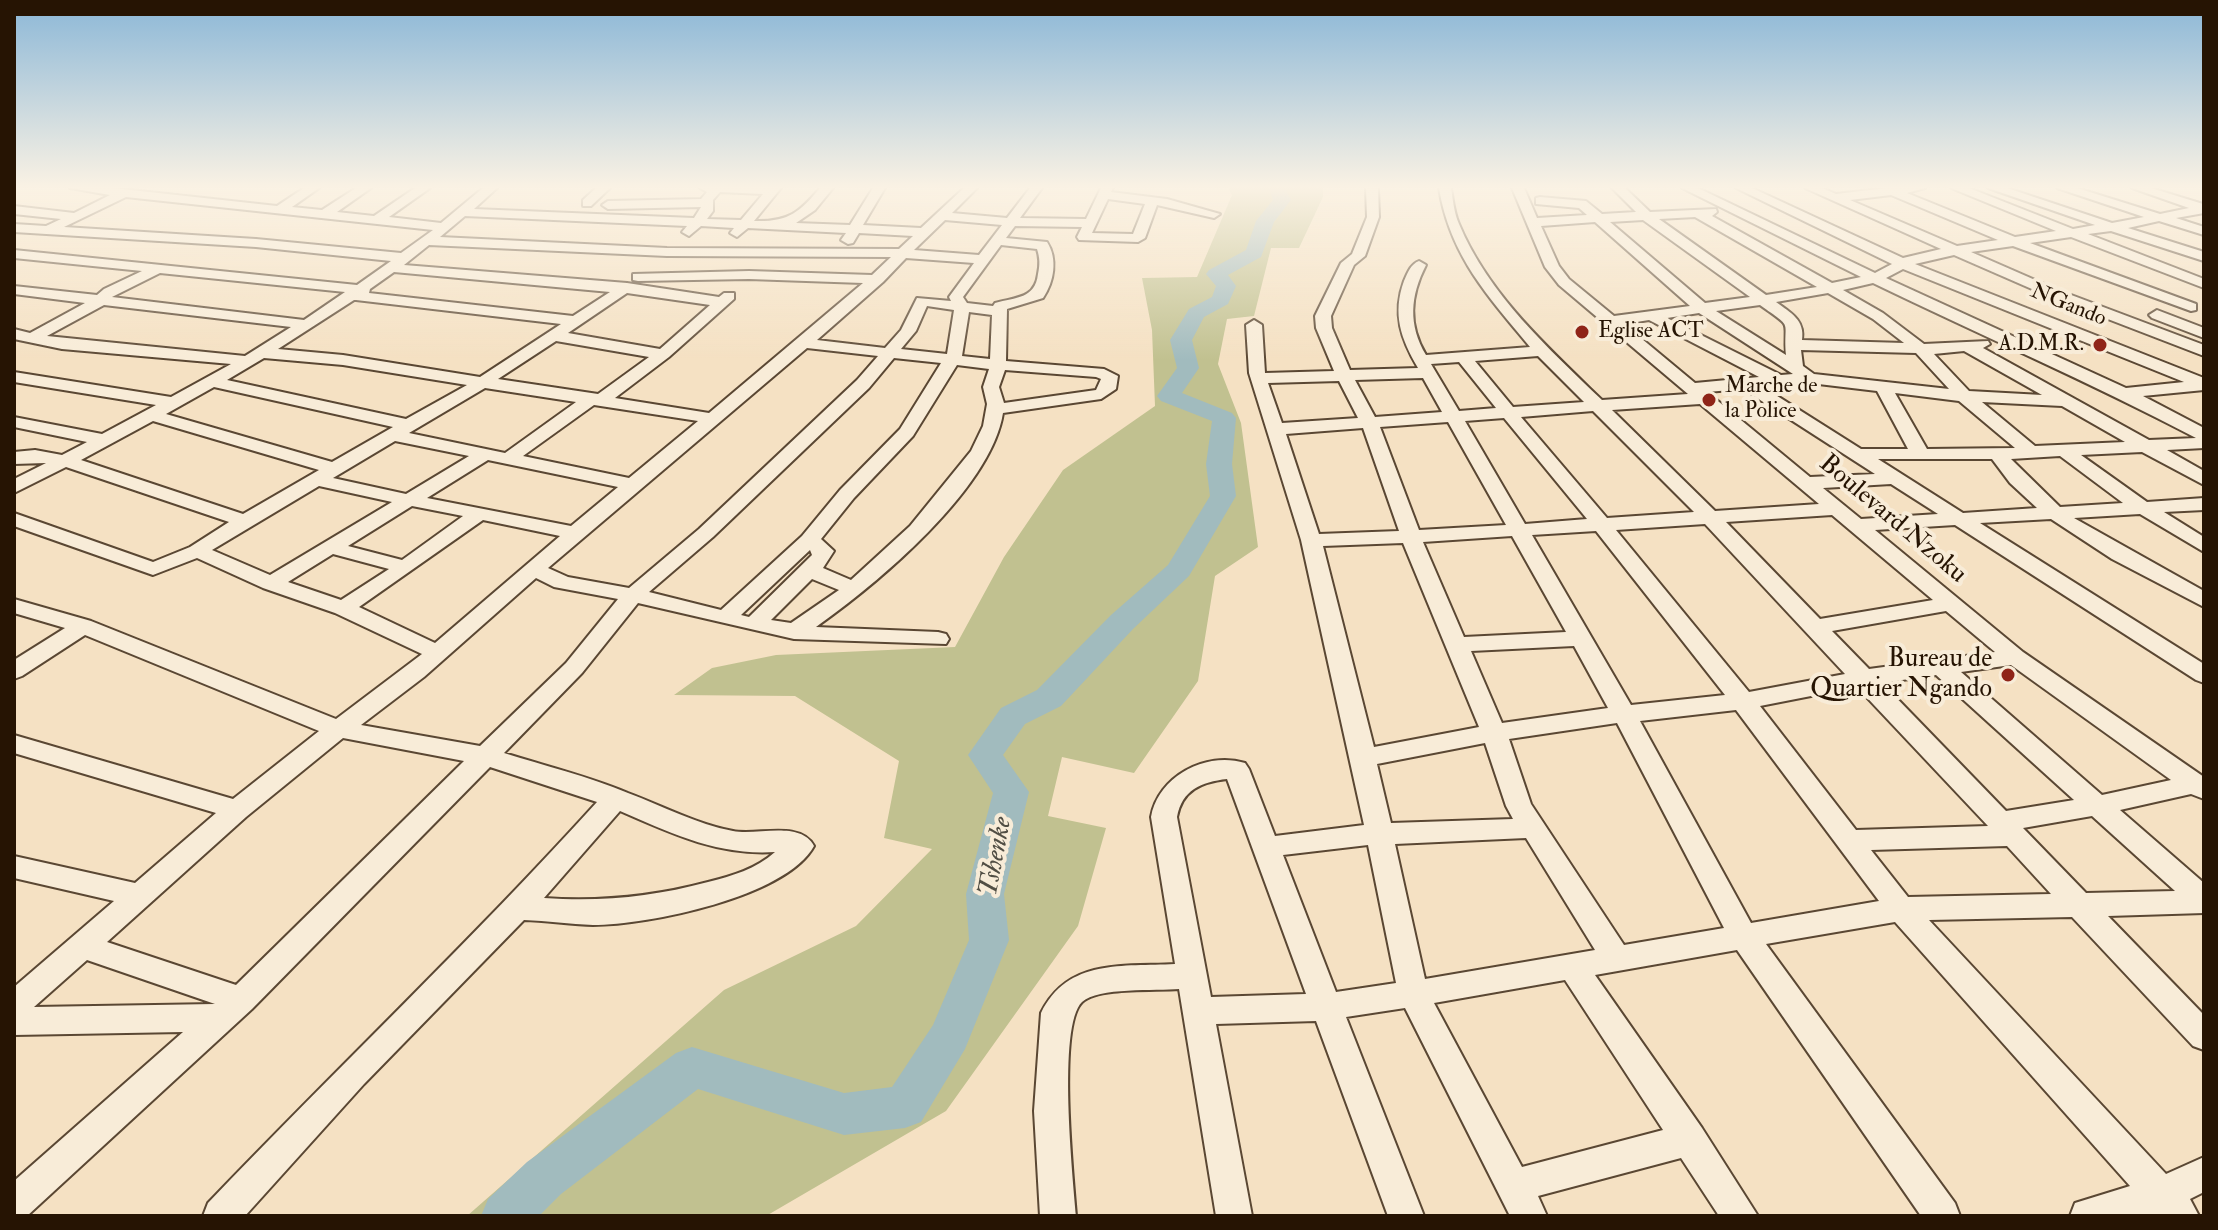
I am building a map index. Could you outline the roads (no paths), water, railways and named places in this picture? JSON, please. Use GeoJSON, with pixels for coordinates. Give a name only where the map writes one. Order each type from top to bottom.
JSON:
{"type":"FeatureCollection","features":[{"type":"Feature","properties":{"kind":"street"},"geometry":{"type":"LineString","coordinates":[[273,245],[722,302]]}},
{"type":"Feature","properties":{"kind":"street"},"geometry":{"type":"LineString","coordinates":[[14,487],[257,357],[360,293],[422,245]]}},
{"type":"Feature","properties":{"kind":"street"},"geometry":{"type":"LineString","coordinates":[[524,245],[667,252],[900,253],[984,260]]}},
{"type":"Feature","properties":{"kind":"street"},"geometry":{"type":"LineString","coordinates":[[14,519],[150,569],[197,551],[555,336],[625,288],[674,245]]}},
{"type":"Feature","properties":{"kind":"street"},"geometry":{"type":"LineString","coordinates":[[724,252],[728,245]]}},
{"type":"Feature","properties":{"kind":"street"},"geometry":{"type":"LineString","coordinates":[[842,252],[845,245]]}},
{"type":"Feature","properties":{"kind":"street"},"geometry":{"type":"LineString","coordinates":[[14,1006],[237,810],[338,729],[391,692],[575,533],[716,419],[878,279],[909,245]]}},
{"type":"Feature","properties":{"kind":"street"},"geometry":{"type":"LineString","coordinates":[[727,616],[809,540],[847,494],[904,436],[953,360],[961,334],[962,306],[956,297],[995,245]]}},
{"type":"Feature","properties":{"kind":"street"},"geometry":{"type":"LineString","coordinates":[[794,632],[854,589],[920,525],[975,462],[991,431],[996,409],[991,387],[998,365],[1000,306],[1027,301],[1039,294],[1045,285],[1047,258],[1042,245]]}},
{"type":"Feature","properties":{"kind":"street"},"geometry":{"type":"LineString","coordinates":[[1362,245],[1358,256],[1348,263],[1322,317],[1330,344],[1370,424],[1411,537],[1494,733],[1519,806],[1616,958]]}},
{"type":"Feature","properties":{"kind":"street"},"geometry":{"type":"LineString","coordinates":[[1463,245],[1478,274],[1542,351],[1711,518],[2204,1036]]}},
{"type":"Feature","properties":{"kind":"street","name":"Boulevard Nzoku"},"geometry":{"type":"LineString","coordinates":[[1545,245],[1557,275],[2015,657],[2199,787]]}},
{"type":"Feature","properties":{"kind":"street"},"geometry":{"type":"LineString","coordinates":[[1629,245],[1704,310],[1810,378]]}},
{"type":"Feature","properties":{"kind":"street"},"geometry":{"type":"LineString","coordinates":[[1688,245],[1766,300],[1795,325],[1795,366]]}},
{"type":"Feature","properties":{"kind":"street"},"geometry":{"type":"LineString","coordinates":[[1755,245],[1878,316],[1921,349],[1964,396],[2031,452]]}},
{"type":"Feature","properties":{"kind":"street"},"geometry":{"type":"LineString","coordinates":[[1804,245],[2010,343],[2124,393],[2204,435]]}},
{"type":"Feature","properties":{"kind":"street","name":"NGando"},"geometry":{"type":"LineString","coordinates":[[1862,245],[2204,384]]}},
{"type":"Feature","properties":{"kind":"street"},"geometry":{"type":"LineString","coordinates":[[1939,245],[2204,351]]}},
{"type":"Feature","properties":{"kind":"street"},"geometry":{"type":"LineString","coordinates":[[1611,321],[1704,310],[1831,289],[1874,278],[1901,263],[1986,245]]}},
{"type":"Feature","properties":{"kind":"street"},"geometry":{"type":"LineString","coordinates":[[2025,245],[2198,306]]}},
{"type":"Feature","properties":{"kind":"street"},"geometry":{"type":"LineString","coordinates":[[2101,245],[2204,284]]}},
{"type":"Feature","properties":{"kind":"street"},"geometry":{"type":"LineString","coordinates":[[2168,245],[2204,257]]}},
{"type":"Feature","properties":{"kind":"street"},"geometry":{"type":"LineString","coordinates":[[508,459],[663,354],[749,275],[766,251]]}},
{"type":"Feature","properties":{"kind":"street"},"geometry":{"type":"LineString","coordinates":[[804,276],[822,251]]}},
{"type":"Feature","properties":{"kind":"street"},"geometry":{"type":"LineString","coordinates":[[14,254],[161,268],[576,321]]}},
{"type":"Feature","properties":{"kind":"street"},"geometry":{"type":"LineString","coordinates":[[30,291],[91,263]]}},
{"type":"Feature","properties":{"kind":"street"},"geometry":{"type":"LineString","coordinates":[[1419,265],[1411,279],[1403,319],[1407,336],[1624,714],[1744,937],[1942,1216]]}},
{"type":"Feature","properties":{"kind":"street"},"geometry":{"type":"LineString","coordinates":[[32,338],[100,301],[109,292],[161,268]]}},
{"type":"Feature","properties":{"kind":"street"},"geometry":{"type":"LineString","coordinates":[[638,277],[749,275],[878,279]]}},
{"type":"Feature","properties":{"kind":"street"},"geometry":{"type":"LineString","coordinates":[[14,290],[309,325]]}},
{"type":"Feature","properties":{"kind":"street"},"geometry":{"type":"LineString","coordinates":[[14,1204],[231,1009],[574,668],[633,595],[786,459],[891,354],[908,331],[922,301],[1000,312]]}},
{"type":"Feature","properties":{"kind":"street"},"geometry":{"type":"LineString","coordinates":[[1793,345],[1921,349],[1969,347],[2077,333],[2198,306]]}},
{"type":"Feature","properties":{"kind":"street"},"geometry":{"type":"LineString","coordinates":[[2157,315],[2204,333]]}},
{"type":"Feature","properties":{"kind":"street"},"geometry":{"type":"LineString","coordinates":[[1654,317],[1777,380]]}},
{"type":"Feature","properties":{"kind":"street"},"geometry":{"type":"LineString","coordinates":[[1254,325],[1255,366],[1311,540],[1363,758],[1413,994],[1521,1201],[1690,1139]]}},
{"type":"Feature","properties":{"kind":"street"},"geometry":{"type":"LineString","coordinates":[[14,334],[62,344],[343,360],[716,419]]}},
{"type":"Feature","properties":{"kind":"street"},"geometry":{"type":"LineString","coordinates":[[555,336],[663,354]]}},
{"type":"Feature","properties":{"kind":"street"},"geometry":{"type":"LineString","coordinates":[[802,343],[998,365],[1098,372],[1110,376],[1106,392],[1101,394],[996,409]]}},
{"type":"Feature","properties":{"kind":"street"},"geometry":{"type":"LineString","coordinates":[[1969,347],[2204,479]]}},
{"type":"Feature","properties":{"kind":"street"},"geometry":{"type":"LineString","coordinates":[[1259,378],[1344,375],[1426,366],[1463,357],[1542,351]]}},
{"type":"Feature","properties":{"kind":"street"},"geometry":{"type":"LineString","coordinates":[[1463,357],[1745,701],[1901,909],[2171,1205]]}},
{"type":"Feature","properties":{"kind":"street"},"geometry":{"type":"LineString","coordinates":[[14,377],[173,403]]}},
{"type":"Feature","properties":{"kind":"street"},"geometry":{"type":"LineString","coordinates":[[1277,429],[1598,407],[1747,384],[1810,378],[1964,396],[2063,401]]}},
{"type":"Feature","properties":{"kind":"street"},"geometry":{"type":"LineString","coordinates":[[214,382],[508,459],[634,485]]}},
{"type":"Feature","properties":{"kind":"street"},"geometry":{"type":"LineString","coordinates":[[1747,384],[2204,675]]}},
{"type":"Feature","properties":{"kind":"street"},"geometry":{"type":"LineString","coordinates":[[2124,393],[2204,384]]}},
{"type":"Feature","properties":{"kind":"street"},"geometry":{"type":"LineString","coordinates":[[1884,388],[1921,455]]}},
{"type":"Feature","properties":{"kind":"street"},"geometry":{"type":"LineString","coordinates":[[151,415],[409,502],[481,512],[575,533]]}},
{"type":"Feature","properties":{"kind":"street"},"geometry":{"type":"LineString","coordinates":[[14,422],[103,440]]}},
{"type":"Feature","properties":{"kind":"street"},"geometry":{"type":"LineString","coordinates":[[1859,454],[1997,454],[2204,443]]}},
{"type":"Feature","properties":{"kind":"street"},"geometry":{"type":"LineString","coordinates":[[2065,451],[2085,470],[2204,546]]}},
{"type":"Feature","properties":{"kind":"street"},"geometry":{"type":"LineString","coordinates":[[271,583],[487,453]]}},
{"type":"Feature","properties":{"kind":"street"},"geometry":{"type":"LineString","coordinates":[[1997,454],[2013,476],[2053,514],[2204,600]]}},
{"type":"Feature","properties":{"kind":"street"},"geometry":{"type":"LineString","coordinates":[[14,458],[35,456],[66,461],[245,521]]}},
{"type":"Feature","properties":{"kind":"street"},"geometry":{"type":"LineString","coordinates":[[1806,483],[1896,478]]}},
{"type":"Feature","properties":{"kind":"street"},"geometry":{"type":"LineString","coordinates":[[1857,525],[2204,504]]}},
{"type":"Feature","properties":{"kind":"street"},"geometry":{"type":"LineString","coordinates":[[1311,540],[1411,537],[1838,509]]}},
{"type":"Feature","properties":{"kind":"street"},"geometry":{"type":"LineString","coordinates":[[343,608],[481,512]]}},
{"type":"Feature","properties":{"kind":"street"},"geometry":{"type":"LineString","coordinates":[[754,625],[817,564],[824,551],[809,540]]}},
{"type":"Feature","properties":{"kind":"street"},"geometry":{"type":"LineString","coordinates":[[333,548],[406,567]]}},
{"type":"Feature","properties":{"kind":"street"},"geometry":{"type":"LineString","coordinates":[[197,551],[271,583],[343,608],[438,653]]}},
{"type":"Feature","properties":{"kind":"street"},"geometry":{"type":"LineString","coordinates":[[535,570],[562,582],[794,632],[938,639]]}},
{"type":"Feature","properties":{"kind":"street"},"geometry":{"type":"LineString","coordinates":[[809,570],[854,589]]}},
{"type":"Feature","properties":{"kind":"street"},"geometry":{"type":"LineString","coordinates":[[1814,627],[1951,603]]}},
{"type":"Feature","properties":{"kind":"street"},"geometry":{"type":"LineString","coordinates":[[14,606],[83,626],[338,729],[485,756],[616,798],[687,829],[730,841],[748,844],[790,841],[800,846],[777,867],[745,883],[696,894],[658,907],[594,913],[518,908]]}},
{"type":"Feature","properties":{"kind":"street"},"geometry":{"type":"LineString","coordinates":[[14,671],[83,626]]}},
{"type":"Feature","properties":{"kind":"street"},"geometry":{"type":"LineString","coordinates":[[1457,644],[1581,639]]}},
{"type":"Feature","properties":{"kind":"street"},"geometry":{"type":"LineString","coordinates":[[1363,758],[1494,733],[1624,714],[1745,701],[1862,678],[2015,657]]}},
{"type":"Feature","properties":{"kind":"street"},"geometry":{"type":"LineString","coordinates":[[1941,667],[2204,901]]}},
{"type":"Feature","properties":{"kind":"street"},"geometry":{"type":"LineString","coordinates":[[14,744],[237,810]]}},
{"type":"Feature","properties":{"kind":"street"},"geometry":{"type":"LineString","coordinates":[[1234,1216],[1164,817],[1169,796],[1197,773],[1236,769],[1406,1216]]}},
{"type":"Feature","properties":{"kind":"street"},"geometry":{"type":"LineString","coordinates":[[1849,840],[2006,829],[2095,806],[2199,787]]}},
{"type":"Feature","properties":{"kind":"street"},"geometry":{"type":"LineString","coordinates":[[221,1216],[353,1074],[518,908],[616,798]]}},
{"type":"Feature","properties":{"kind":"street"},"geometry":{"type":"LineString","coordinates":[[1266,847],[1378,834],[1531,828]]}},
{"type":"Feature","properties":{"kind":"street"},"geometry":{"type":"LineString","coordinates":[[14,867],[138,895]]}},
{"type":"Feature","properties":{"kind":"street"},"geometry":{"type":"LineString","coordinates":[[1197,1011],[1324,1007],[1901,909],[2204,901]]}},
{"type":"Feature","properties":{"kind":"street"},"geometry":{"type":"LineString","coordinates":[[82,946],[231,1009]]}},
{"type":"Feature","properties":{"kind":"street"},"geometry":{"type":"LineString","coordinates":[[1573,967],[1740,1216]]}},
{"type":"Feature","properties":{"kind":"street"},"geometry":{"type":"LineString","coordinates":[[1058,1216],[1051,1111],[1057,1013],[1072,992],[1096,981],[1191,976]]}},
{"type":"Feature","properties":{"kind":"street"},"geometry":{"type":"LineString","coordinates":[[14,1021],[231,1009]]}},
{"type":"Feature","properties":{"kind":"street"},"geometry":{"type":"LineString","coordinates":[[2088,1216],[2171,1205],[2204,1174]]}},
{"type":"Feature","properties":{"kind":"waterway","name":"Tshenke"},"geometry":{"type":"LineString","coordinates":[[505,1216],[544,1178],[692,1067],[844,1114],[905,1107],[950,1036],[989,940],[985,894],[1011,792],[985,755],[1013,716],[1049,698],[1122,622],[1179,570],[1223,496],[1219,464],[1224,418],[1169,396],[1188,368],[1181,340],[1196,313],[1221,300],[1226,286],[1216,274],[1254,253],[1257,245]]}},
{"type":"Feature","properties":{"kind":"place","name":"Eglise ACT"},"geometry":{"type":"Point","coordinates":[1582,332]}},
{"type":"Feature","properties":{"kind":"place","name":"A.D.M.R."},"geometry":{"type":"Point","coordinates":[2100,345]}},
{"type":"Feature","properties":{"kind":"place","name":"Marche de la Police"},"geometry":{"type":"Point","coordinates":[1709,400]}},
{"type":"Feature","properties":{"kind":"place","name":"Bureau de Quartier Ngando"},"geometry":{"type":"Point","coordinates":[2008,675]}}]}
